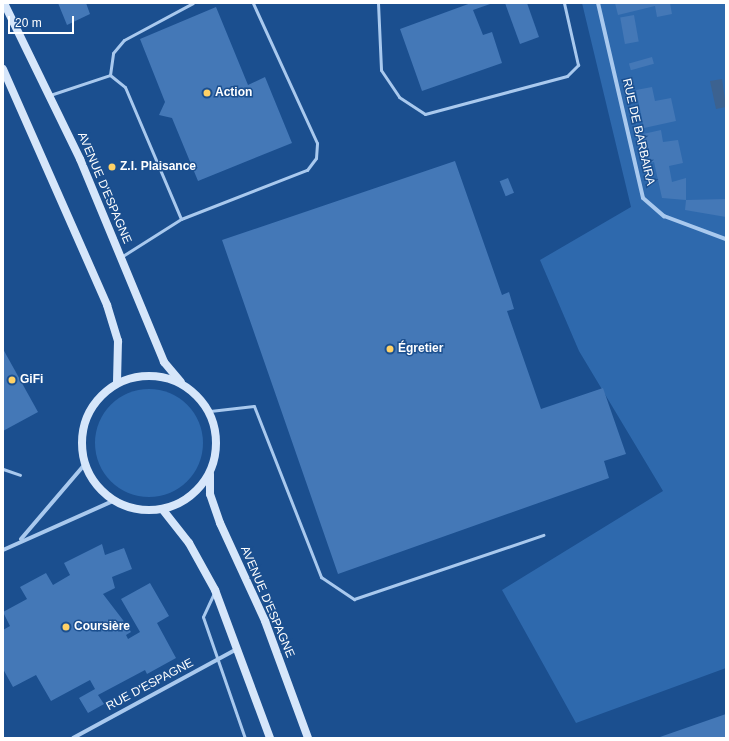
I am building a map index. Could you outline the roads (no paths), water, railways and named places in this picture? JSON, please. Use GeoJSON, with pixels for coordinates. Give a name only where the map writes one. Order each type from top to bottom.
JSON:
{"type":"FeatureCollection","features":[{"type":"Feature","properties":{"kind":"main road","name":"AVENUE D'ESPAGNE"},"geometry":{"type":"LineString","coordinates":[[4,3],[50,95],[121,257],[161,356],[181,382]]}},
{"type":"Feature","properties":{"kind":"main road"},"geometry":{"type":"LineString","coordinates":[[3,69],[108,305],[118,341],[117,383]]}},
{"type":"Feature","properties":{"kind":"main road"},"geometry":{"type":"LineString","coordinates":[[144,375],[181,382],[210,411],[217,431],[217,450],[210,474],[192,496],[163,510],[137,510],[113,501],[95,484],[85,464],[83,428],[97,400],[117,383],[144,375]]}},
{"type":"Feature","properties":{"kind":"main road","name":"AVENUE D'ESPAGNE"},"geometry":{"type":"LineString","coordinates":[[210,474],[210,494],[220,523],[265,621],[308,738]]}},
{"type":"Feature","properties":{"kind":"main road"},"geometry":{"type":"LineString","coordinates":[[163,510],[189,543],[215,590],[270,738]]}},
{"type":"Feature","properties":{"kind":"street","name":"RUE DE BARBAIRA"},"geometry":{"type":"LineString","coordinates":[[598,3],[643,198],[664,216],[726,240]]}},
{"type":"Feature","properties":{"kind":"street"},"geometry":{"type":"LineString","coordinates":[[20,541],[85,464]]}},
{"type":"Feature","properties":{"kind":"street"},"geometry":{"type":"LineString","coordinates":[[3,550],[20,541],[113,501]]}},
{"type":"Feature","properties":{"kind":"street","name":"RUE D'ESPAGNE"},"geometry":{"type":"LineString","coordinates":[[73,738],[237,649]]}},
{"type":"Feature","properties":{"kind":"lane"},"geometry":{"type":"LineString","coordinates":[[110,75],[113,53],[124,40],[193,3]]}},
{"type":"Feature","properties":{"kind":"lane"},"geometry":{"type":"LineString","coordinates":[[121,257],[181,219],[307,170],[316,158],[317,143],[253,3]]}},
{"type":"Feature","properties":{"kind":"lane"},"geometry":{"type":"LineString","coordinates":[[378,3],[382,70],[400,97],[425,114],[567,76],[578,64],[564,3]]}},
{"type":"Feature","properties":{"kind":"lane"},"geometry":{"type":"LineString","coordinates":[[50,95],[110,75]]}},
{"type":"Feature","properties":{"kind":"lane"},"geometry":{"type":"LineString","coordinates":[[110,75],[125,87],[181,219]]}},
{"type":"Feature","properties":{"kind":"lane"},"geometry":{"type":"LineString","coordinates":[[210,411],[254,406],[321,577],[354,599],[543,535]]}},
{"type":"Feature","properties":{"kind":"lane"},"geometry":{"type":"LineString","coordinates":[[3,469],[20,475]]}},
{"type":"Feature","properties":{"kind":"lane"},"geometry":{"type":"LineString","coordinates":[[215,590],[203,617],[245,738]]}},
{"type":"Feature","properties":{"kind":"place","name":"Action"},"geometry":{"type":"Point","coordinates":[207,93]}},
{"type":"Feature","properties":{"kind":"place","name":"Z.I. Plaisance"},"geometry":{"type":"Point","coordinates":[112,167]}},
{"type":"Feature","properties":{"kind":"place","name":"Égretier"},"geometry":{"type":"Point","coordinates":[390,349]}},
{"type":"Feature","properties":{"kind":"place","name":"GiFi"},"geometry":{"type":"Point","coordinates":[12,380]}},
{"type":"Feature","properties":{"kind":"place","name":"Coursière"},"geometry":{"type":"Point","coordinates":[66,627]}}]}
